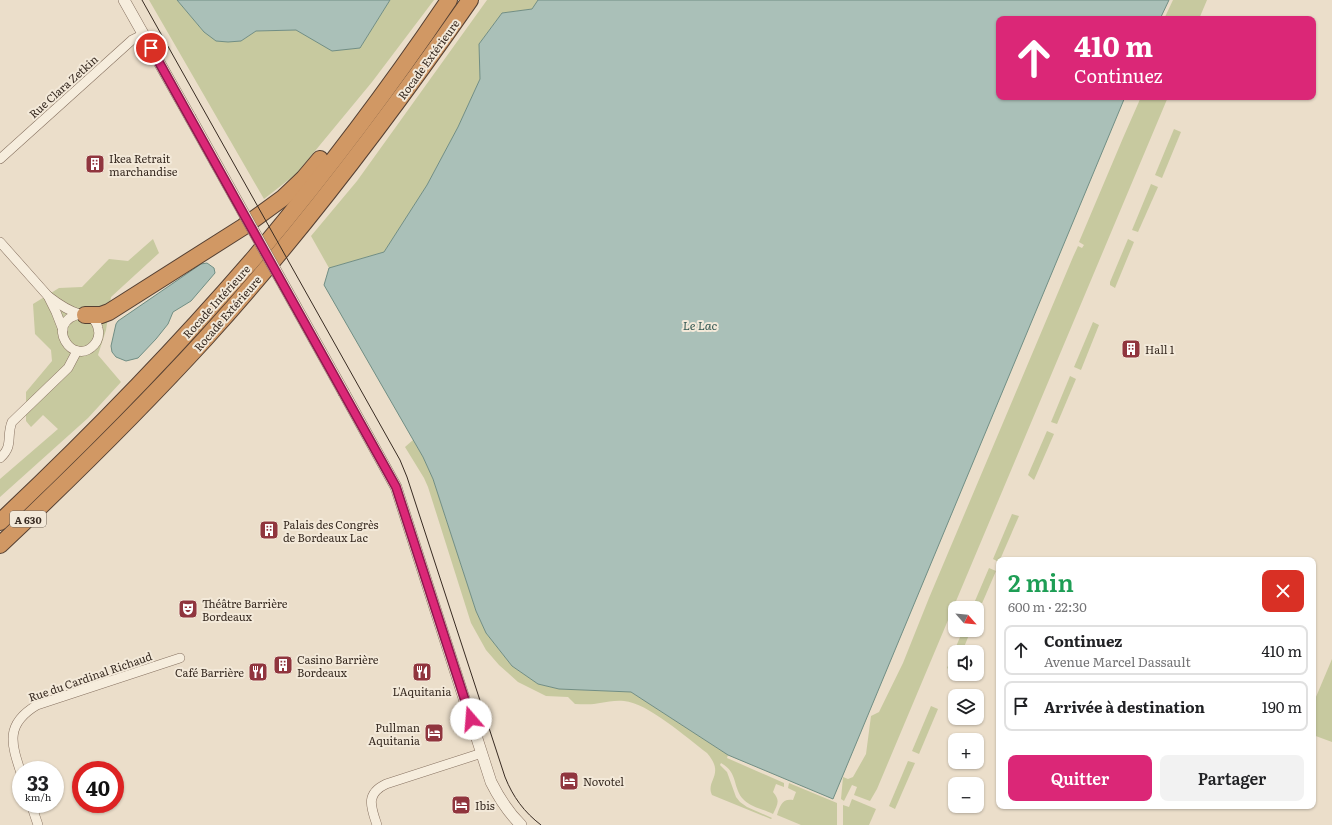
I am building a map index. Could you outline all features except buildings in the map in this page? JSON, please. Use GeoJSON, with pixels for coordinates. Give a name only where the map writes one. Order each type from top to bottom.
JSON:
{"type":"FeatureCollection","features":[{"type":"Feature","properties":{"kind":"highway","name":"Rocade Extérieure"},"geometry":{"type":"LineString","coordinates":[[0,544],[106,443],[168,379],[256,281],[331,189],[378,128],[426,64],[470,0]]}},
{"type":"Feature","properties":{"kind":"highway"},"geometry":{"type":"LineString","coordinates":[[82,315],[101,315],[109,312],[243,227],[283,198],[304,178],[322,157],[447,4]]}},
{"type":"Feature","properties":{"kind":"highway","name":"Rocade Intérieure"},"geometry":{"type":"LineString","coordinates":[[0,522],[45,480],[144,379],[255,256],[353,134],[447,4]]}},
{"type":"Feature","properties":{"kind":"highway"},"geometry":{"type":"LineString","coordinates":[[0,515],[45,480]]}},
{"type":"Feature","properties":{"kind":"highway"},"geometry":{"type":"LineString","coordinates":[[0,552],[55,493]]}},
{"type":"Feature","properties":{"kind":"street"},"geometry":{"type":"LineString","coordinates":[[124,0],[396,487],[491,782],[499,798],[521,825]]}},
{"type":"Feature","properties":{"kind":"street","name":"Rue Clara Zetkin"},"geometry":{"type":"LineString","coordinates":[[0,159],[132,40],[144,34]]}},
{"type":"Feature","properties":{"kind":"street"},"geometry":{"type":"LineString","coordinates":[[0,242],[48,296],[63,306],[82,315],[91,317],[95,322],[99,334],[98,340],[94,345],[89,349],[77,351],[67,345],[64,341],[63,330],[48,296]]}},
{"type":"Feature","properties":{"kind":"street"},"geometry":{"type":"LineString","coordinates":[[63,330],[68,319],[74,316],[82,315]]}},
{"type":"Feature","properties":{"kind":"street"},"geometry":{"type":"LineString","coordinates":[[0,458],[9,447],[10,427],[12,422],[68,368],[77,351]]}},
{"type":"Feature","properties":{"kind":"street","name":"Rue du Cardinal Richaud"},"geometry":{"type":"LineString","coordinates":[[17,761],[13,750],[12,738],[14,728],[29,710],[37,705],[180,658]]}},
{"type":"Feature","properties":{"kind":"street"},"geometry":{"type":"LineString","coordinates":[[377,825],[371,801],[373,794],[379,788],[482,753]]}},
{"type":"Feature","properties":{"kind":"street"},"geometry":{"type":"LineString","coordinates":[[34,813],[38,825]]}},
{"type":"Feature","properties":{"kind":"green space"},"geometry":{"type":"Polygon","coordinates":[[[149,0],[177,0],[204,32],[241,41],[256,31],[296,30],[332,50],[360,48],[390,0],[434,0],[372,82],[296,174],[264,199],[149,0]]]}},
{"type":"Feature","properties":{"kind":"green space"},"geometry":{"type":"Polygon","coordinates":[[[487,0],[538,0],[532,9],[502,13],[479,44],[480,79],[458,127],[427,185],[384,252],[329,268],[311,236],[357,181],[487,0]]]}},
{"type":"Feature","properties":{"kind":"green space"},"geometry":{"type":"Polygon","coordinates":[[[1173,0],[1207,0],[1200,16],[1165,16],[1173,0]]]}},
{"type":"Feature","properties":{"kind":"green space"},"geometry":{"type":"Polygon","coordinates":[[[1140,100],[1167,100],[956,601],[948,601],[948,620],[877,789],[870,801],[854,795],[857,787],[852,785],[844,801],[841,799],[843,777],[848,779],[853,777],[866,754],[871,716],[879,712],[903,663],[1073,257],[1078,246],[1082,248],[1084,245],[1079,242],[1140,100]]]}},
{"type":"Feature","properties":{"kind":"green space"},"geometry":{"type":"Polygon","coordinates":[[[1174,129],[1181,132],[1162,178],[1155,175],[1174,129]]]}},
{"type":"Feature","properties":{"kind":"green space"},"geometry":{"type":"Polygon","coordinates":[[[1151,184],[1158,187],[1138,232],[1132,230],[1151,184]]]}},
{"type":"Feature","properties":{"kind":"green space"},"geometry":{"type":"Polygon","coordinates":[[[153,239],[159,253],[111,297],[106,330],[98,355],[121,382],[88,418],[0,497],[0,479],[58,429],[43,415],[31,427],[26,421],[26,392],[52,361],[51,350],[35,334],[33,304],[59,288],[82,287],[109,259],[128,261],[153,239]]]}},
{"type":"Feature","properties":{"kind":"green space"},"geometry":{"type":"Polygon","coordinates":[[[1128,239],[1134,242],[1115,288],[1110,285],[1110,282],[1128,239]]]}},
{"type":"Feature","properties":{"kind":"green space"},"geometry":{"type":"Polygon","coordinates":[[[1093,322],[1099,325],[1081,370],[1074,367],[1093,322]]]}},
{"type":"Feature","properties":{"kind":"green space"},"geometry":{"type":"Polygon","coordinates":[[[1070,376],[1076,379],[1057,424],[1051,422],[1070,376]]]}},
{"type":"Feature","properties":{"kind":"green space"},"geometry":{"type":"Polygon","coordinates":[[[1047,431],[1054,434],[1034,480],[1028,475],[1047,431]]]}},
{"type":"Feature","properties":{"kind":"green space"},"geometry":{"type":"Polygon","coordinates":[[[413,440],[433,479],[476,611],[486,633],[512,666],[538,684],[559,689],[631,692],[728,755],[727,758],[784,783],[784,787],[776,784],[773,792],[778,801],[773,814],[744,800],[738,791],[730,771],[721,763],[720,765],[727,772],[736,797],[740,802],[747,807],[772,818],[771,819],[712,795],[711,785],[715,767],[707,753],[656,714],[634,703],[624,701],[575,704],[568,697],[546,696],[518,682],[499,665],[486,650],[471,623],[428,487],[405,447],[413,440]]]}},
{"type":"Feature","properties":{"kind":"green space"},"geometry":{"type":"Polygon","coordinates":[[[1012,514],[1019,516],[1001,557],[996,557],[996,560],[993,559],[1012,514]]]}},
{"type":"Feature","properties":{"kind":"green space"},"geometry":{"type":"Polygon","coordinates":[[[989,568],[996,571],[983,601],[975,601],[989,568]]]}},
{"type":"Feature","properties":{"kind":"green space"},"geometry":{"type":"Polygon","coordinates":[[[960,637],[968,637],[965,645],[957,645],[960,637]]]}},
{"type":"Feature","properties":{"kind":"green space"},"geometry":{"type":"Polygon","coordinates":[[[1332,659],[1332,742],[1316,736],[1316,697],[1332,659]]]}},
{"type":"Feature","properties":{"kind":"green space"},"geometry":{"type":"Polygon","coordinates":[[[931,706],[938,709],[919,754],[912,751],[931,706]]]}},
{"type":"Feature","properties":{"kind":"green space"},"geometry":{"type":"Polygon","coordinates":[[[908,761],[915,763],[895,809],[889,806],[908,761]]]}},
{"type":"Feature","properties":{"kind":"green space"},"geometry":{"type":"Polygon","coordinates":[[[789,783],[837,803],[837,825],[801,825],[777,815],[782,803],[786,800],[793,800],[796,792],[788,788],[789,783]]]}},
{"type":"Feature","properties":{"kind":"green space"},"geometry":{"type":"Polygon","coordinates":[[[852,799],[876,809],[869,825],[843,825],[843,805],[849,807],[852,799]]]}},
{"type":"Feature","properties":{"kind":"water"},"geometry":{"type":"Polygon","coordinates":[[[177,0],[390,0],[360,48],[332,51],[296,30],[256,31],[241,41],[216,41],[204,32],[177,0]]]}},
{"type":"Feature","properties":{"kind":"water","name":"Le Lac"},"geometry":{"type":"Polygon","coordinates":[[[538,0],[1169,0],[1161,16],[996,16],[996,100],[1124,100],[833,799],[728,755],[631,692],[559,689],[538,684],[512,666],[486,633],[476,611],[433,479],[423,457],[324,285],[329,268],[384,252],[427,185],[458,127],[480,79],[479,44],[502,13],[532,9],[538,0]]]}},
{"type":"Feature","properties":{"kind":"water"},"geometry":{"type":"Polygon","coordinates":[[[207,263],[214,268],[215,273],[191,301],[173,312],[168,324],[138,358],[126,361],[116,357],[112,352],[111,346],[118,321],[201,264],[207,263]]]}},
{"type":"Feature","properties":{"kind":"tram line"},"geometry":{"type":"LineString","coordinates":[[142,0],[400,460],[407,477],[505,777],[520,804],[529,815],[541,825]]}},
{"type":"Feature","properties":{"kind":"place","name":"Ikea Retrait marchandise"},"geometry":{"type":"Point","coordinates":[95,164]}},
{"type":"Feature","properties":{"kind":"place","name":"Hall 1"},"geometry":{"type":"Point","coordinates":[1131,349]}},
{"type":"Feature","properties":{"kind":"place","name":"Palais des Congrès de Bordeaux Lac"},"geometry":{"type":"Point","coordinates":[269,530]}},
{"type":"Feature","properties":{"kind":"place","name":"Théâtre Barrière Bordeaux"},"geometry":{"type":"Point","coordinates":[188,609]}},
{"type":"Feature","properties":{"kind":"place","name":"Casino Barrière Bordeaux"},"geometry":{"type":"Point","coordinates":[283,665]}},
{"type":"Feature","properties":{"kind":"place","name":"Café Barrière"},"geometry":{"type":"Point","coordinates":[258,672]}},
{"type":"Feature","properties":{"kind":"place","name":"L'Aquitania"},"geometry":{"type":"Point","coordinates":[422,672]}},
{"type":"Feature","properties":{"kind":"place","name":"Pullman Aquitania"},"geometry":{"type":"Point","coordinates":[434,733]}},
{"type":"Feature","properties":{"kind":"place","name":"Novotel"},"geometry":{"type":"Point","coordinates":[569,781]}},
{"type":"Feature","properties":{"kind":"place","name":"Ibis"},"geometry":{"type":"Point","coordinates":[461,805]}},
{"type":"Feature","properties":{"kind":"route"},"geometry":{"type":"LineString","coordinates":[[151,48],[378,452],[396,487],[471,719]]}}]}
